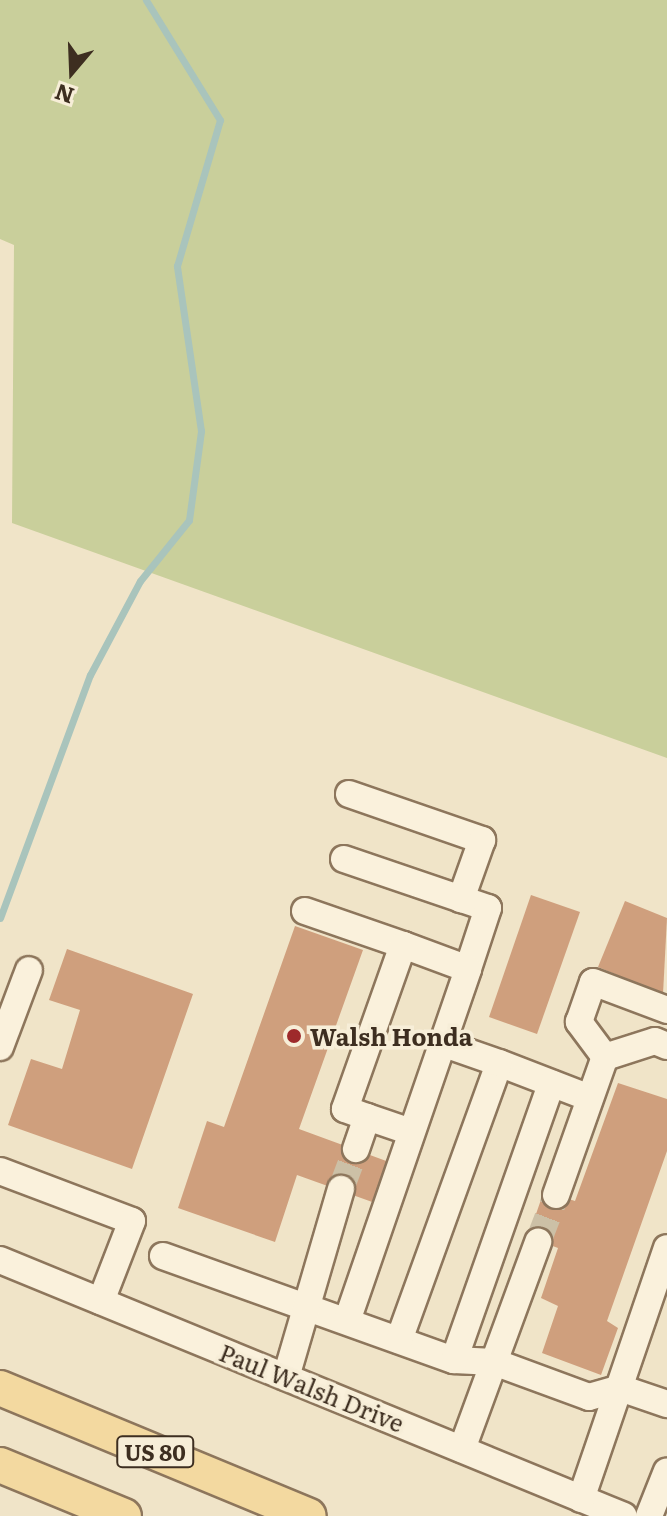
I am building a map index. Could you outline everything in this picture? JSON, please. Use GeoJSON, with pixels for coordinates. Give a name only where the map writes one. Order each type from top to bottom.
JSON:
{"type":"FeatureCollection","features":[{"type":"Feature","properties":{"kind":"main road","name":"US 80"},"geometry":{"type":"LineString","coordinates":[[0,1388],[309,1516]]}},
{"type":"Feature","properties":{"kind":"main road"},"geometry":{"type":"LineString","coordinates":[[0,1465],[124,1516]]}},
{"type":"Feature","properties":{"kind":"street"},"geometry":{"type":"LineString","coordinates":[[349,794],[482,840],[461,899]]}},
{"type":"Feature","properties":{"kind":"street"},"geometry":{"type":"LineString","coordinates":[[344,859],[488,908],[347,1321]]}},
{"type":"Feature","properties":{"kind":"street"},"geometry":{"type":"LineString","coordinates":[[305,911],[468,969]]}},
{"type":"Feature","properties":{"kind":"street"},"geometry":{"type":"LineString","coordinates":[[403,945],[345,1109],[411,1132]]}},
{"type":"Feature","properties":{"kind":"street"},"geometry":{"type":"LineString","coordinates":[[0,1047],[29,970]]}},
{"type":"Feature","properties":{"kind":"street"},"geometry":{"type":"LineString","coordinates":[[605,1057],[579,1022],[593,982],[667,1010]]}},
{"type":"Feature","properties":{"kind":"street"},"geometry":{"type":"LineString","coordinates":[[605,1057],[663,1040]]}},
{"type":"Feature","properties":{"kind":"street"},"geometry":{"type":"LineString","coordinates":[[442,1043],[590,1098]]}},
{"type":"Feature","properties":{"kind":"street"},"geometry":{"type":"LineString","coordinates":[[556,1195],[605,1057]]}},
{"type":"Feature","properties":{"kind":"street"},"geometry":{"type":"LineString","coordinates":[[399,1340],[499,1063]]}},
{"type":"Feature","properties":{"kind":"street"},"geometry":{"type":"LineString","coordinates":[[454,1360],[551,1084]]}},
{"type":"Feature","properties":{"kind":"street"},"geometry":{"type":"LineString","coordinates":[[356,1149],[367,1117]]}},
{"type":"Feature","properties":{"kind":"street"},"geometry":{"type":"LineString","coordinates":[[0,1171],[132,1221],[101,1301]]}},
{"type":"Feature","properties":{"kind":"street"},"geometry":{"type":"LineString","coordinates":[[286,1377],[341,1189]]}},
{"type":"Feature","properties":{"kind":"street"},"geometry":{"type":"LineString","coordinates":[[462,1449],[538,1242]]}},
{"type":"Feature","properties":{"kind":"street"},"geometry":{"type":"LineString","coordinates":[[581,1499],[667,1248]]}},
{"type":"Feature","properties":{"kind":"street"},"geometry":{"type":"LineString","coordinates":[[163,1256],[454,1360],[494,1362],[589,1397],[620,1388],[667,1404]]}},
{"type":"Feature","properties":{"kind":"street","name":"Paul Walsh Drive"},"geometry":{"type":"LineString","coordinates":[[0,1260],[624,1516]]}},
{"type":"Feature","properties":{"kind":"street"},"geometry":{"type":"LineString","coordinates":[[649,1516],[667,1471]]}},
{"type":"Feature","properties":{"kind":"green space"},"geometry":{"type":"Polygon","coordinates":[[[0,0],[667,0],[667,758],[12,523],[14,245],[0,239],[0,0]]]}},
{"type":"Feature","properties":{"kind":"building"},"geometry":{"type":"Polygon","coordinates":[[[531,895],[580,912],[537,1034],[489,1017],[531,895]]]}},
{"type":"Feature","properties":{"kind":"building"},"geometry":{"type":"Polygon","coordinates":[[[625,901],[667,918],[663,994],[598,967],[625,901]]]}},
{"type":"Feature","properties":{"kind":"building","name":"Walsh Honda"},"geometry":{"type":"Polygon","coordinates":[[[295,926],[363,950],[299,1129],[389,1162],[375,1203],[297,1175],[275,1242],[178,1208],[207,1121],[224,1127],[295,926]]]}},
{"type":"Feature","properties":{"kind":"building"},"geometry":{"type":"Polygon","coordinates":[[[67,949],[193,994],[132,1169],[8,1125],[31,1059],[62,1069],[80,1010],[49,1000],[67,949]]]}},
{"type":"Feature","properties":{"kind":"building"},"geometry":{"type":"Polygon","coordinates":[[[618,1083],[667,1099],[667,1151],[607,1321],[618,1328],[601,1375],[542,1353],[558,1306],[541,1298],[558,1248],[528,1237],[544,1191],[575,1201],[618,1083]]]}},
{"type":"Feature","properties":{"kind":"waterway"},"geometry":{"type":"LineString","coordinates":[[0,918],[90,675],[140,581],[189,520],[201,431],[177,266],[220,120],[146,0]]}},
{"type":"Feature","properties":{"kind":"tunnel"},"geometry":{"type":"LineString","coordinates":[[341,1189],[356,1149]]}},
{"type":"Feature","properties":{"kind":"tunnel"},"geometry":{"type":"LineString","coordinates":[[538,1242],[556,1195]]}},
{"type":"Feature","properties":{"kind":"place","name":"Walsh Honda"},"geometry":{"type":"Point","coordinates":[294,1036]}}]}
